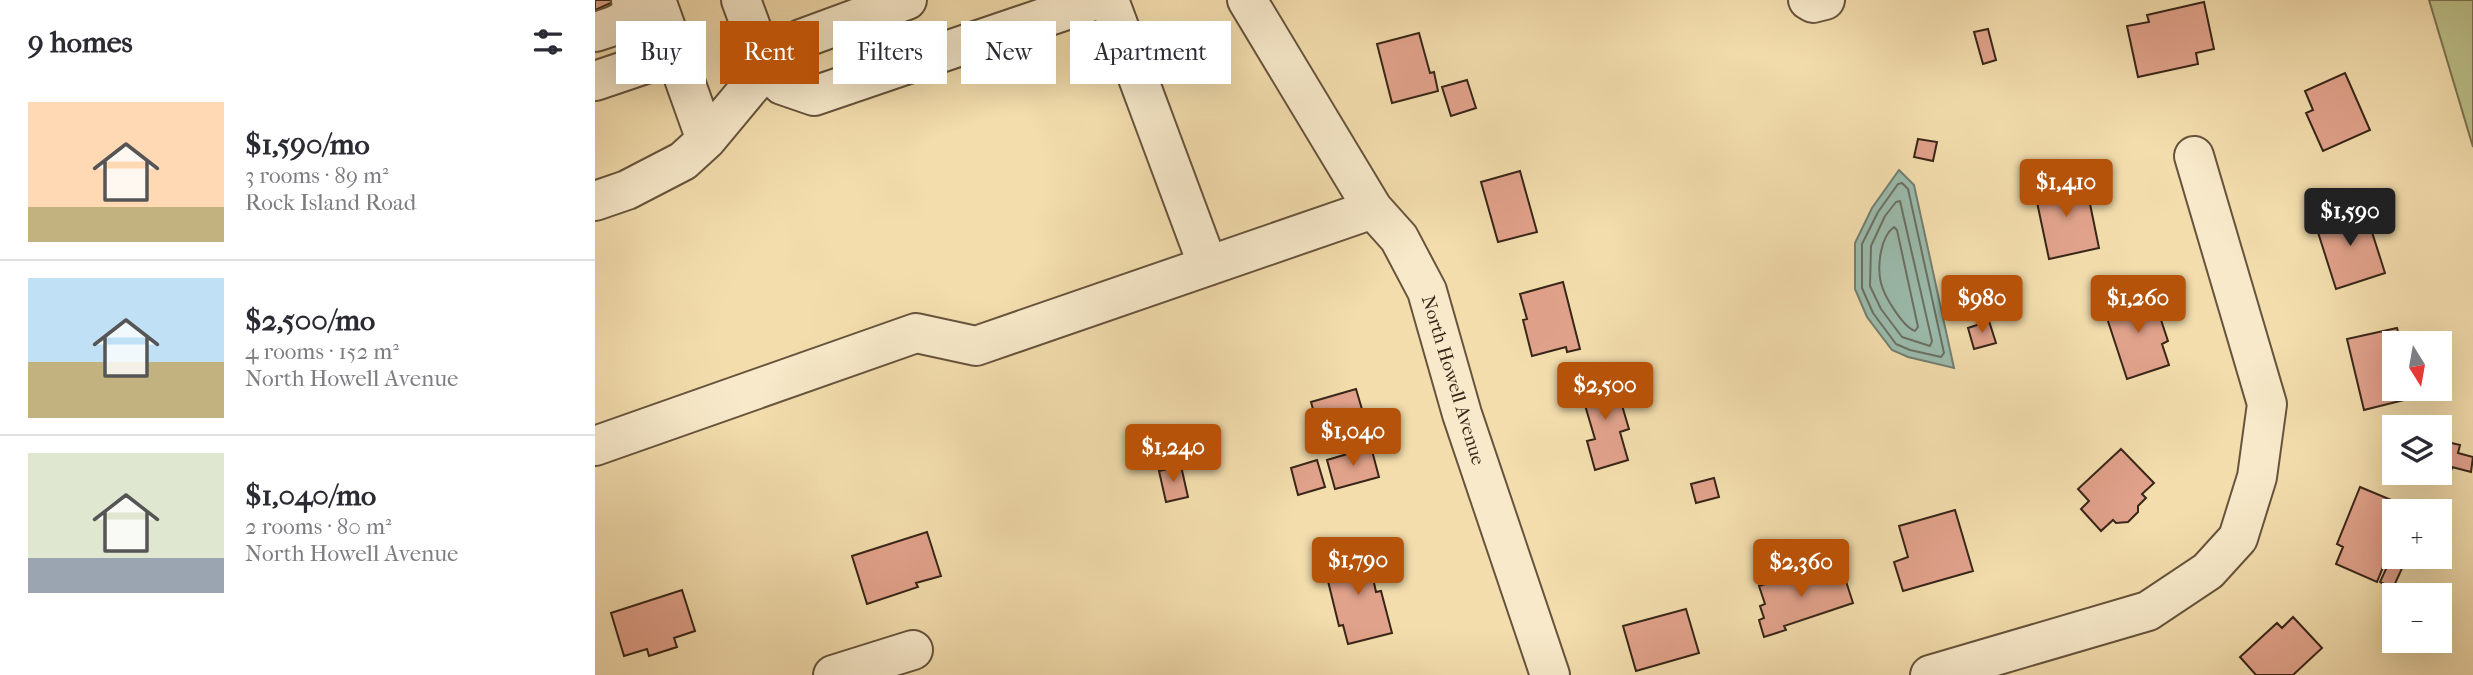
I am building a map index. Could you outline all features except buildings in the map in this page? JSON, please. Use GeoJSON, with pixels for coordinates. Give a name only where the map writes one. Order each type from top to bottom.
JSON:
{"type":"FeatureCollection","features":[{"type":"Feature","properties":{"kind":"street"},"geometry":{"type":"LineString","coordinates":[[595,32],[630,17],[631,0]]}},
{"type":"Feature","properties":{"kind":"street"},"geometry":{"type":"LineString","coordinates":[[656,0],[663,21]]}},
{"type":"Feature","properties":{"kind":"street"},"geometry":{"type":"LineString","coordinates":[[741,0],[748,21]]}},
{"type":"Feature","properties":{"kind":"street"},"geometry":{"type":"LineString","coordinates":[[816,16],[907,0]]}},
{"type":"Feature","properties":{"kind":"street"},"geometry":{"type":"LineString","coordinates":[[781,84],[814,96],[1096,0]]}},
{"type":"Feature","properties":{"kind":"street"},"geometry":{"type":"LineString","coordinates":[[1109,0],[1208,266]]}},
{"type":"Feature","properties":{"kind":"street","name":"North Howell Avenue"},"geometry":{"type":"LineString","coordinates":[[1247,0],[1373,209],[1399,238],[1427,291],[1462,414],[1550,675]]}},
{"type":"Feature","properties":{"kind":"street"},"geometry":{"type":"LineString","coordinates":[[1808,0],[1813,3],[1825,0]]}},
{"type":"Feature","properties":{"kind":"street"},"geometry":{"type":"LineString","coordinates":[[595,81],[616,74]]}},
{"type":"Feature","properties":{"kind":"street"},"geometry":{"type":"LineString","coordinates":[[686,84],[706,140]]}},
{"type":"Feature","properties":{"kind":"street"},"geometry":{"type":"LineString","coordinates":[[595,201],[627,190],[683,161],[706,140],[752,84]]}},
{"type":"Feature","properties":{"kind":"street"},"geometry":{"type":"LineString","coordinates":[[1930,675],[2148,611],[2208,572],[2238,538],[2257,477],[2267,404],[2194,156]]}},
{"type":"Feature","properties":{"kind":"street"},"geometry":{"type":"LineString","coordinates":[[595,446],[916,333],[976,346],[1373,209]]}},
{"type":"Feature","properties":{"kind":"street"},"geometry":{"type":"LineString","coordinates":[[833,675],[913,650]]}},
{"type":"Feature","properties":{"kind":"green space"},"geometry":{"type":"Polygon","coordinates":[[[2429,0],[2473,0],[2473,147],[2429,0]]]}},
{"type":"Feature","properties":{"kind":"water"},"geometry":{"type":"Polygon","coordinates":[[[1899,170],[1914,185],[1954,368],[1908,357],[1892,350],[1867,317],[1855,289],[1855,243],[1872,208],[1899,170]]]}}]}
